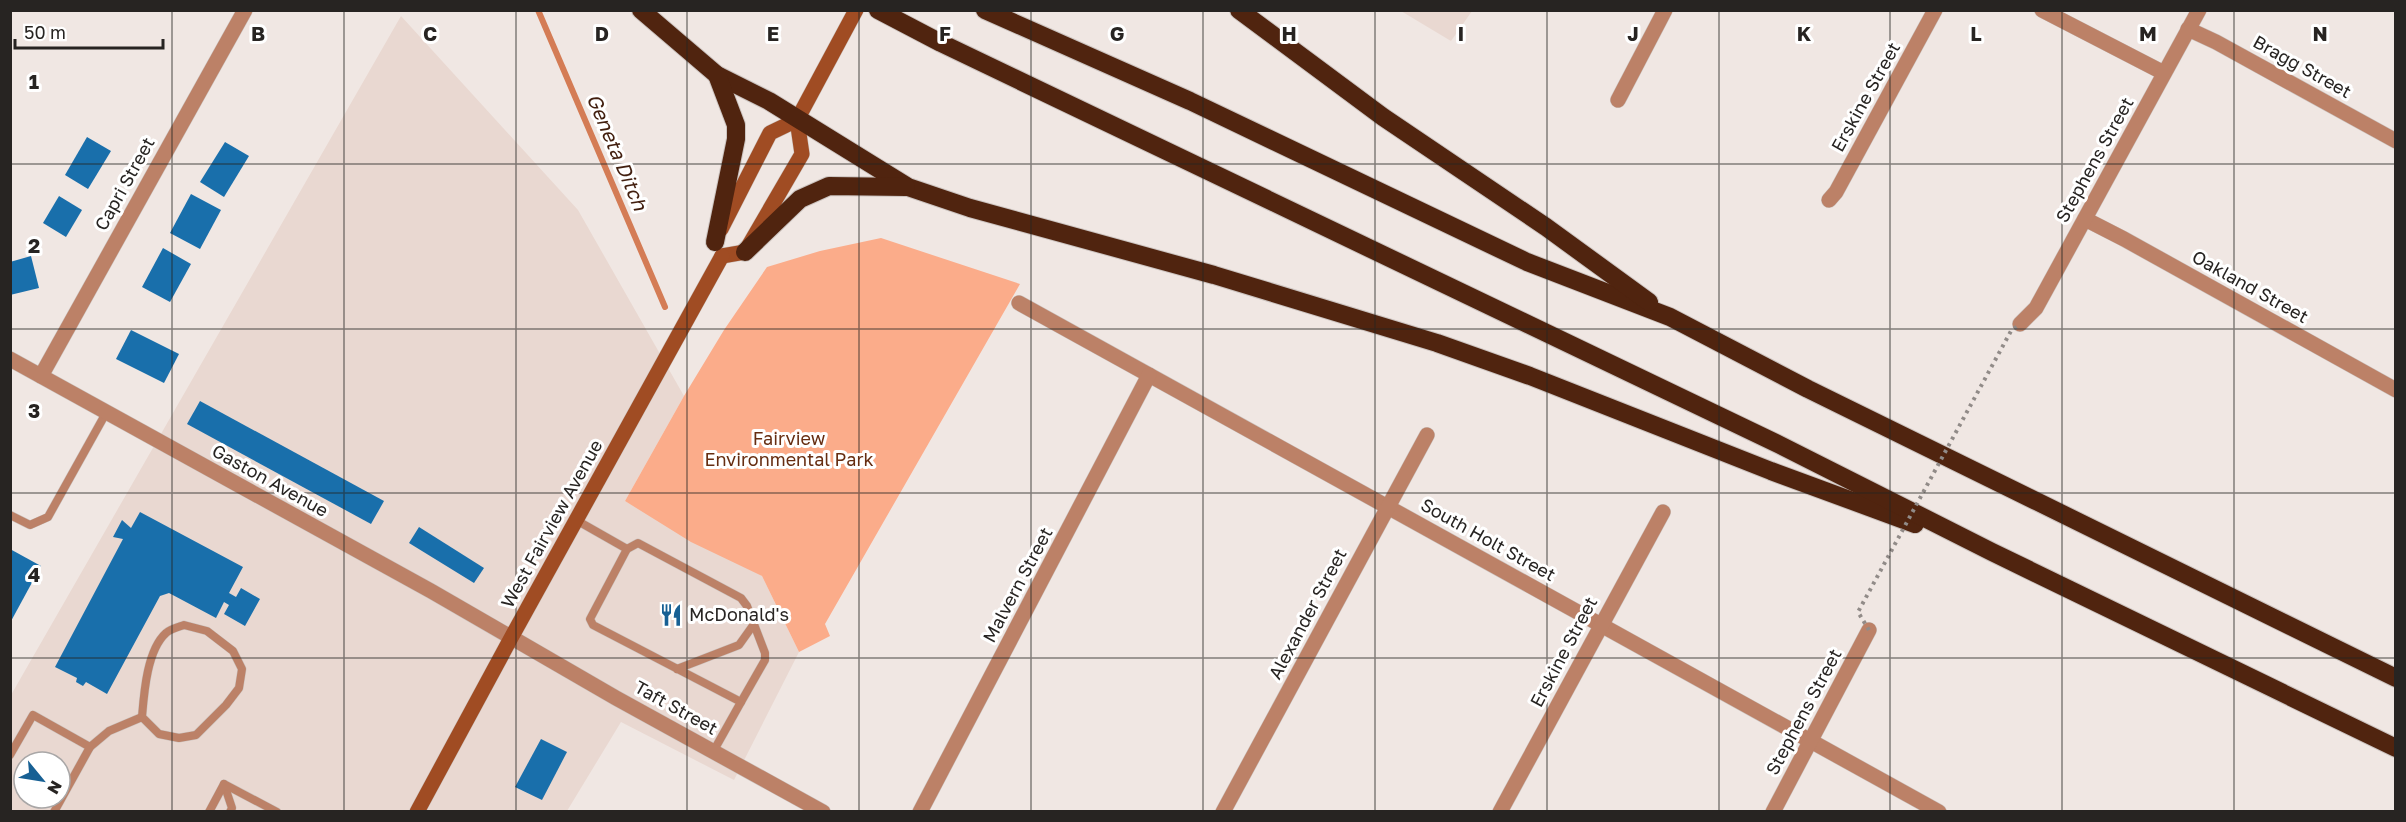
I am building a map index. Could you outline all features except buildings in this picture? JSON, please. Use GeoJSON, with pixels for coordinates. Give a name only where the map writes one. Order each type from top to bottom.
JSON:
{"type":"FeatureCollection","features":[{"type":"Feature","properties":{"kind":"highway"},"geometry":{"type":"LineString","coordinates":[[641,10],[717,75],[769,101],[908,187],[970,208],[1214,275],[1437,343],[1541,380],[1771,471],[1992,552]]}},
{"type":"Feature","properties":{"kind":"highway"},"geometry":{"type":"LineString","coordinates":[[878,10],[941,44],[1780,445],[1992,552],[2396,748]]}},
{"type":"Feature","properties":{"kind":"highway"},"geometry":{"type":"LineString","coordinates":[[985,10],[1190,101],[1527,262],[1670,317],[1808,389],[2396,678]]}},
{"type":"Feature","properties":{"kind":"highway"},"geometry":{"type":"LineString","coordinates":[[1239,10],[1383,117],[1546,227],[1670,317]]}},
{"type":"Feature","properties":{"kind":"highway"},"geometry":{"type":"LineString","coordinates":[[717,75],[736,125],[736,139],[719,249]]}},
{"type":"Feature","properties":{"kind":"highway"},"geometry":{"type":"LineString","coordinates":[[745,252],[800,199],[829,186],[908,187]]}},
{"type":"Feature","properties":{"kind":"main road"},"geometry":{"type":"LineString","coordinates":[[719,249],[745,252],[802,154],[797,120],[856,10]]}},
{"type":"Feature","properties":{"kind":"main road","name":"West Fairview Avenue"},"geometry":{"type":"LineString","coordinates":[[417,812],[576,520],[719,249],[770,133],[797,120]]}},
{"type":"Feature","properties":{"kind":"street","name":"Capri Street"},"geometry":{"type":"LineString","coordinates":[[41,376],[244,10]]}},
{"type":"Feature","properties":{"kind":"street"},"geometry":{"type":"LineString","coordinates":[[1618,100],[1665,10]]}},
{"type":"Feature","properties":{"kind":"street","name":"Erskine Street"},"geometry":{"type":"LineString","coordinates":[[1828,200],[1836,192],[1935,10]]}},
{"type":"Feature","properties":{"kind":"street"},"geometry":{"type":"LineString","coordinates":[[2042,10],[2164,73]]}},
{"type":"Feature","properties":{"kind":"street","name":"Stephens Street"},"geometry":{"type":"LineString","coordinates":[[2020,324],[2036,308],[2199,10]]}},
{"type":"Feature","properties":{"kind":"street","name":"Bragg Street"},"geometry":{"type":"LineString","coordinates":[[2188,29],[2217,42],[2396,141]]}},
{"type":"Feature","properties":{"kind":"street","name":"Oakland Street"},"geometry":{"type":"LineString","coordinates":[[2085,219],[2396,390]]}},
{"type":"Feature","properties":{"kind":"street","name":"South Holt Street"},"geometry":{"type":"LineString","coordinates":[[1019,303],[1939,812]]}},
{"type":"Feature","properties":{"kind":"street","name":"Gaston Avenue"},"geometry":{"type":"LineString","coordinates":[[10,359],[431,591],[511,638]]}},
{"type":"Feature","properties":{"kind":"street","name":"Malvern Street"},"geometry":{"type":"LineString","coordinates":[[920,812],[1149,375]]}},
{"type":"Feature","properties":{"kind":"street","name":"Alexander Street"},"geometry":{"type":"LineString","coordinates":[[1223,812],[1427,435]]}},
{"type":"Feature","properties":{"kind":"street","name":"Erskine Street"},"geometry":{"type":"LineString","coordinates":[[1500,812],[1663,512]]}},
{"type":"Feature","properties":{"kind":"street","name":"Stephens Street"},"geometry":{"type":"LineString","coordinates":[[1773,812],[1869,630]]}},
{"type":"Feature","properties":{"kind":"street","name":"Taft Street"},"geometry":{"type":"LineString","coordinates":[[511,638],[823,812]]}},
{"type":"Feature","properties":{"kind":"lane"},"geometry":{"type":"LineString","coordinates":[[10,515],[30,525],[48,517],[106,413]]}},
{"type":"Feature","properties":{"kind":"lane"},"geometry":{"type":"LineString","coordinates":[[576,520],[627,549]]}},
{"type":"Feature","properties":{"kind":"lane"},"geometry":{"type":"LineString","coordinates":[[713,752],[765,660],[765,653],[754,624],[741,598],[638,543],[627,549],[590,619],[593,625],[741,702]]}},
{"type":"Feature","properties":{"kind":"lane"},"geometry":{"type":"LineString","coordinates":[[677,669],[739,645],[754,624]]}},
{"type":"Feature","properties":{"kind":"lane"},"geometry":{"type":"LineString","coordinates":[[184,625],[207,631],[233,651],[242,669],[239,688],[226,705],[196,735],[179,738],[159,734],[142,717],[144,689],[154,650],[167,632],[184,625]]}},
{"type":"Feature","properties":{"kind":"lane"},"geometry":{"type":"LineString","coordinates":[[10,755],[33,715],[90,747]]}},
{"type":"Feature","properties":{"kind":"lane"},"geometry":{"type":"LineString","coordinates":[[54,812],[90,747],[109,731],[142,717]]}},
{"type":"Feature","properties":{"kind":"lane"},"geometry":{"type":"LineString","coordinates":[[209,812],[224,784]]}},
{"type":"Feature","properties":{"kind":"lane"},"geometry":{"type":"LineString","coordinates":[[224,784],[232,808],[230,812]]}},
{"type":"Feature","properties":{"kind":"lane"},"geometry":{"type":"LineString","coordinates":[[224,784],[277,812]]}},
{"type":"Feature","properties":{"kind":"path"},"geometry":{"type":"LineString","coordinates":[[1869,630],[1858,612],[2012,331],[2020,324]]}},
{"type":"Feature","properties":{"kind":"shaded area"},"geometry":{"type":"Polygon","coordinates":[[[1472,10],[1451,41],[1401,11],[1472,10]]]}},
{"type":"Feature","properties":{"kind":"shaded area"},"geometry":{"type":"Polygon","coordinates":[[[401,16],[578,210],[684,396],[625,501],[762,576],[799,652],[734,780],[621,722],[567,811],[11,812],[11,695],[401,16]]]}},
{"type":"Feature","properties":{"kind":"green space","name":"Fairview Environmental Park"},"geometry":{"type":"Polygon","coordinates":[[[881,238],[1020,284],[825,624],[830,636],[799,652],[762,576],[691,542],[625,501],[724,330],[767,267],[820,251],[881,238]]]}},
{"type":"Feature","properties":{"kind":"waterway","name":"Geneta Ditch"},"geometry":{"type":"LineString","coordinates":[[538,10],[665,307]]}},
{"type":"Feature","properties":{"kind":"place","name":"McDonald's"},"geometry":{"type":"Point","coordinates":[671,615]}}]}
